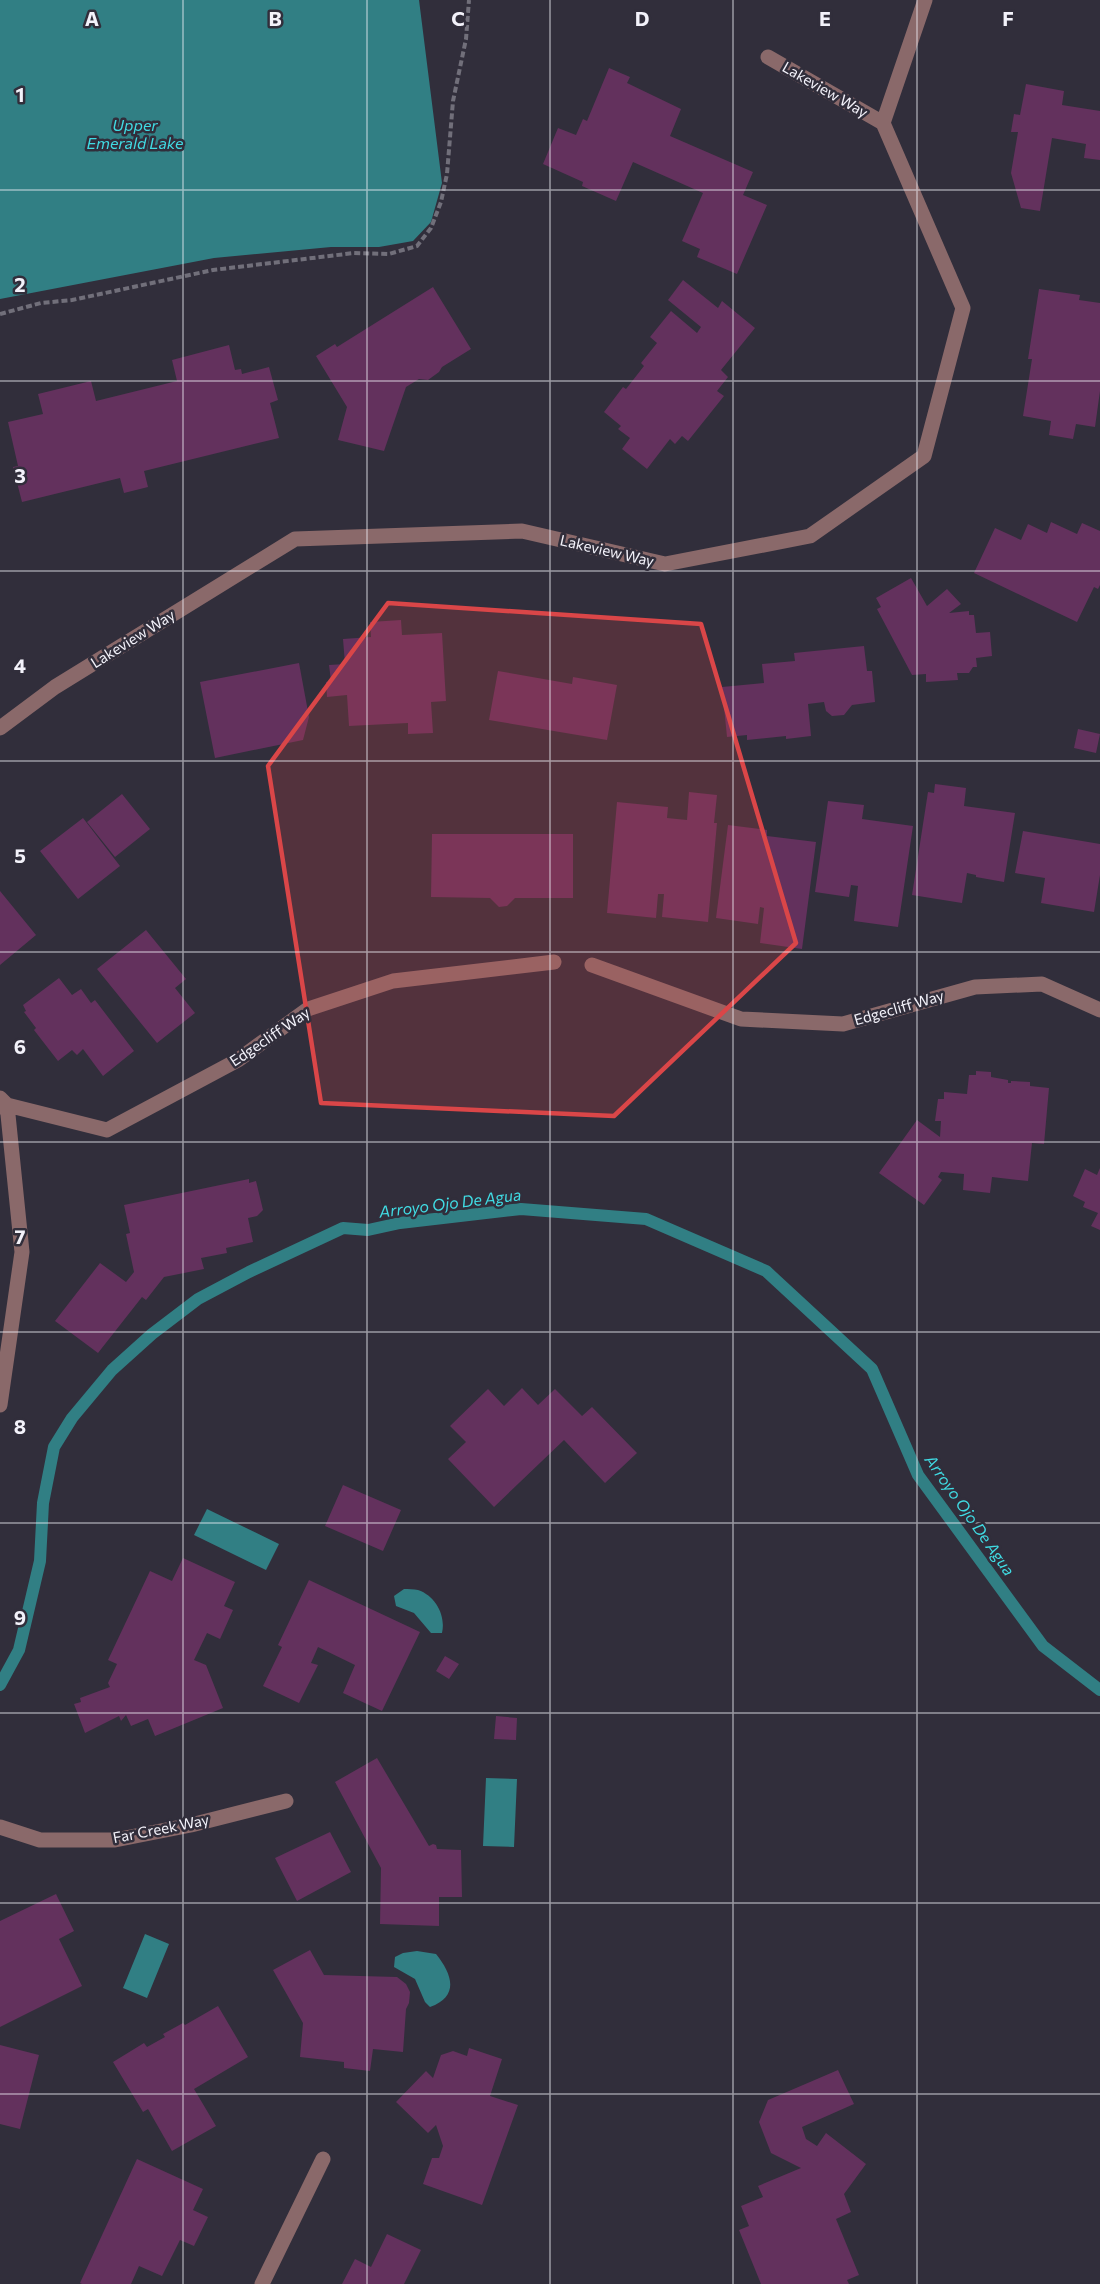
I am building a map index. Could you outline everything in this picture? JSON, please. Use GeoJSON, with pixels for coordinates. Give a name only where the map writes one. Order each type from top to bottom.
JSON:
{"type":"FeatureCollection","features":[{"type":"Feature","properties":{"kind":"street","name":"Lakeview Way"},"geometry":{"type":"LineString","coordinates":[[883,123],[925,0]]}},
{"type":"Feature","properties":{"kind":"street","name":"Lakeview Way"},"geometry":{"type":"LineString","coordinates":[[0,728],[55,687],[295,539],[522,531],[665,564],[810,536],[924,456],[963,308],[883,123],[768,57]]}},
{"type":"Feature","properties":{"kind":"street","name":"Edgecliff Way"},"geometry":{"type":"LineString","coordinates":[[2,1103],[107,1130],[238,1060],[308,1009],[393,981],[555,962]]}},
{"type":"Feature","properties":{"kind":"street","name":"Edgecliff Way"},"geometry":{"type":"LineString","coordinates":[[592,965],[741,1019],[843,1024],[975,987],[1042,984],[1100,1010]]}},
{"type":"Feature","properties":{"kind":"street"},"geometry":{"type":"LineString","coordinates":[[0,1405],[22,1252],[2,1103]]}},
{"type":"Feature","properties":{"kind":"street","name":"Far Creek Way"},"geometry":{"type":"LineString","coordinates":[[0,1827],[40,1840],[115,1840],[191,1825],[286,1801]]}},
{"type":"Feature","properties":{"kind":"street"},"geometry":{"type":"LineString","coordinates":[[262,2284],[323,2159]]}},
{"type":"Feature","properties":{"kind":"path"},"geometry":{"type":"LineString","coordinates":[[0,314],[41,303],[72,300],[213,270],[354,254],[389,254],[417,246],[431,228],[441,201],[447,174],[453,101],[466,39],[469,0]]}},
{"type":"Feature","properties":{"kind":"highlighted area"},"geometry":{"type":"Polygon","coordinates":[[[388,603],[701,624],[796,943],[614,1116],[321,1103],[268,766],[388,603]]]}},
{"type":"Feature","properties":{"kind":"water","name":"Upper Emerald Lake"},"geometry":{"type":"Polygon","coordinates":[[[0,0],[419,0],[442,183],[431,222],[413,241],[379,247],[331,247],[214,258],[0,299],[0,0]]]}},
{"type":"Feature","properties":{"kind":"water"},"geometry":{"type":"Polygon","coordinates":[[[207,1509],[279,1544],[266,1570],[194,1535],[207,1509]]]}},
{"type":"Feature","properties":{"kind":"water"},"geometry":{"type":"Polygon","coordinates":[[[404,1589],[418,1590],[435,1602],[441,1614],[442,1633],[431,1633],[414,1613],[396,1606],[394,1596],[404,1589]]]}},
{"type":"Feature","properties":{"kind":"water"},"geometry":{"type":"Polygon","coordinates":[[[486,1778],[517,1779],[514,1847],[483,1846],[486,1778]]]}},
{"type":"Feature","properties":{"kind":"water"},"geometry":{"type":"Polygon","coordinates":[[[145,1934],[169,1944],[147,1998],[123,1988],[145,1934]]]}},
{"type":"Feature","properties":{"kind":"water"},"geometry":{"type":"Polygon","coordinates":[[[417,1951],[436,1954],[449,1977],[449,1991],[446,1997],[430,2007],[425,2002],[415,1979],[394,1967],[395,1957],[417,1951]]]}},
{"type":"Feature","properties":{"kind":"building"},"geometry":{"type":"Polygon","coordinates":[[[609,68],[630,77],[627,83],[681,109],[670,136],[753,172],[743,195],[767,205],[737,274],[697,257],[700,249],[682,241],[703,193],[633,162],[616,201],[582,186],[583,182],[543,164],[558,128],[576,135],[583,119],[587,121],[609,68]]]}},
{"type":"Feature","properties":{"kind":"building"},"geometry":{"type":"Polygon","coordinates":[[[1026,84],[1064,91],[1062,105],[1100,111],[1100,160],[1084,158],[1086,144],[1052,138],[1040,211],[1021,208],[1011,173],[1018,132],[1011,132],[1014,114],[1020,115],[1026,84]]]}},
{"type":"Feature","properties":{"kind":"building"},"geometry":{"type":"Polygon","coordinates":[[[683,280],[718,308],[722,301],[755,328],[721,370],[728,377],[717,391],[724,396],[688,441],[682,436],[675,444],[670,439],[647,469],[622,449],[630,438],[618,429],[621,426],[604,412],[623,387],[626,389],[644,366],[641,363],[657,343],[650,337],[671,311],[697,333],[701,327],[668,300],[683,280]]]}},
{"type":"Feature","properties":{"kind":"building"},"geometry":{"type":"Polygon","coordinates":[[[433,287],[471,349],[442,367],[428,380],[419,379],[406,387],[384,451],[338,440],[347,407],[316,356],[335,344],[337,347],[433,287]]]}},
{"type":"Feature","properties":{"kind":"building"},"geometry":{"type":"Polygon","coordinates":[[[1039,289],[1080,295],[1079,300],[1100,303],[1100,391],[1095,427],[1076,424],[1073,439],[1049,435],[1051,421],[1023,416],[1032,359],[1028,359],[1039,289]]]}},
{"type":"Feature","properties":{"kind":"building"},"geometry":{"type":"Polygon","coordinates":[[[229,345],[235,370],[241,369],[242,374],[269,367],[278,400],[270,403],[279,438],[144,471],[148,487],[124,493],[120,478],[22,502],[13,467],[18,466],[8,422],[43,414],[38,394],[91,381],[96,401],[177,381],[172,360],[229,345]]]}},
{"type":"Feature","properties":{"kind":"building"},"geometry":{"type":"Polygon","coordinates":[[[1051,522],[1077,534],[1082,523],[1100,531],[1100,585],[1098,589],[1094,587],[1077,622],[974,573],[995,528],[1021,540],[1028,524],[1047,533],[1051,522]]]}},
{"type":"Feature","properties":{"kind":"building"},"geometry":{"type":"Polygon","coordinates":[[[911,578],[927,606],[947,589],[961,604],[949,613],[969,611],[969,615],[974,615],[976,633],[990,632],[992,656],[976,658],[977,667],[973,667],[969,673],[957,673],[958,680],[926,682],[926,674],[912,675],[877,609],[881,607],[876,598],[911,578]]]}},
{"type":"Feature","properties":{"kind":"building"},"geometry":{"type":"Polygon","coordinates":[[[401,620],[402,635],[442,633],[446,701],[431,702],[433,733],[408,734],[408,723],[349,726],[347,695],[327,697],[326,682],[331,681],[329,665],[345,664],[343,639],[371,637],[370,622],[401,620]]]}},
{"type":"Feature","properties":{"kind":"building"},"geometry":{"type":"Polygon","coordinates":[[[864,646],[867,671],[872,671],[875,702],[852,705],[844,715],[832,716],[826,711],[824,702],[808,704],[811,736],[747,740],[747,735],[727,737],[722,687],[764,683],[762,664],[795,661],[794,653],[864,646]]]}},
{"type":"Feature","properties":{"kind":"building"},"geometry":{"type":"Polygon","coordinates":[[[299,663],[309,717],[303,740],[215,758],[200,682],[299,663]]]}},
{"type":"Feature","properties":{"kind":"building"},"geometry":{"type":"Polygon","coordinates":[[[498,671],[572,684],[573,677],[617,685],[607,740],[489,720],[498,671]]]}},
{"type":"Feature","properties":{"kind":"building"},"geometry":{"type":"Polygon","coordinates":[[[1078,729],[1100,734],[1096,753],[1074,748],[1078,729]]]}},
{"type":"Feature","properties":{"kind":"building"},"geometry":{"type":"Polygon","coordinates":[[[935,784],[966,788],[964,806],[1015,813],[1004,882],[967,873],[962,903],[912,895],[928,792],[934,793],[935,784]]]}},
{"type":"Feature","properties":{"kind":"building"},"geometry":{"type":"Polygon","coordinates":[[[689,792],[717,795],[714,823],[717,823],[708,922],[662,917],[664,894],[658,894],[656,918],[607,913],[617,802],[668,807],[667,818],[687,820],[689,792]]]}},
{"type":"Feature","properties":{"kind":"building"},"geometry":{"type":"Polygon","coordinates":[[[122,794],[150,829],[115,857],[87,822],[122,794]]]}},
{"type":"Feature","properties":{"kind":"building"},"geometry":{"type":"Polygon","coordinates":[[[828,801],[864,805],[862,819],[913,826],[898,927],[854,921],[858,886],[851,885],[849,897],[815,892],[828,801]]]}},
{"type":"Feature","properties":{"kind":"building"},"geometry":{"type":"Polygon","coordinates":[[[83,818],[120,866],[78,899],[40,851],[83,818]]]}},
{"type":"Feature","properties":{"kind":"building"},"geometry":{"type":"Polygon","coordinates":[[[728,825],[767,830],[767,836],[816,842],[802,949],[760,943],[764,908],[760,907],[758,924],[716,918],[728,825]]]}},
{"type":"Feature","properties":{"kind":"building"},"geometry":{"type":"Polygon","coordinates":[[[1023,831],[1100,844],[1100,875],[1094,912],[1041,903],[1045,878],[1015,873],[1023,831]]]}},
{"type":"Feature","properties":{"kind":"building"},"geometry":{"type":"Polygon","coordinates":[[[432,834],[573,834],[573,898],[515,898],[507,906],[499,907],[490,898],[431,897],[432,834]]]}},
{"type":"Feature","properties":{"kind":"building"},"geometry":{"type":"Polygon","coordinates":[[[0,891],[36,935],[0,965],[0,891]]]}},
{"type":"Feature","properties":{"kind":"building"},"geometry":{"type":"Polygon","coordinates":[[[146,930],[186,979],[175,988],[195,1013],[157,1043],[97,969],[146,930]]]}},
{"type":"Feature","properties":{"kind":"building"},"geometry":{"type":"Polygon","coordinates":[[[59,978],[72,995],[81,989],[91,1003],[95,1000],[134,1051],[103,1076],[83,1049],[77,1055],[72,1050],[58,1061],[34,1030],[36,1028],[24,1012],[26,1011],[23,1005],[59,978]]]}},
{"type":"Feature","properties":{"kind":"building"},"geometry":{"type":"Polygon","coordinates":[[[976,1071],[991,1072],[991,1077],[1008,1080],[1008,1083],[1011,1081],[1030,1082],[1030,1086],[1049,1088],[1044,1144],[1032,1143],[1028,1181],[992,1177],[990,1193],[963,1190],[964,1174],[941,1172],[938,1177],[942,1180],[924,1205],[879,1173],[917,1120],[940,1137],[941,1121],[935,1121],[938,1099],[944,1099],[944,1092],[967,1094],[969,1075],[976,1075],[976,1071]]]}},
{"type":"Feature","properties":{"kind":"building"},"geometry":{"type":"Polygon","coordinates":[[[1100,1168],[1100,1230],[1091,1226],[1098,1213],[1083,1207],[1085,1202],[1073,1196],[1085,1169],[1097,1175],[1100,1168]]]}},
{"type":"Feature","properties":{"kind":"building"},"geometry":{"type":"Polygon","coordinates":[[[249,1179],[249,1183],[256,1181],[263,1210],[257,1216],[248,1218],[253,1242],[226,1248],[227,1253],[201,1258],[204,1269],[164,1277],[146,1300],[142,1297],[98,1353],[55,1321],[100,1263],[126,1282],[134,1272],[126,1234],[130,1233],[124,1205],[249,1179]]]}},
{"type":"Feature","properties":{"kind":"building"},"geometry":{"type":"Polygon","coordinates":[[[522,1388],[538,1405],[555,1389],[582,1416],[592,1407],[637,1453],[605,1483],[564,1440],[494,1507],[448,1459],[466,1442],[450,1426],[488,1389],[504,1406],[522,1388]]]}},
{"type":"Feature","properties":{"kind":"building"},"geometry":{"type":"Polygon","coordinates":[[[343,1485],[401,1510],[383,1551],[325,1526],[343,1485]]]}},
{"type":"Feature","properties":{"kind":"building"},"geometry":{"type":"Polygon","coordinates":[[[183,1558],[235,1582],[224,1606],[233,1610],[220,1639],[207,1633],[194,1660],[206,1665],[223,1708],[155,1736],[148,1719],[131,1726],[126,1715],[121,1721],[119,1716],[85,1733],[74,1704],[81,1702],[80,1698],[110,1687],[108,1683],[117,1664],[108,1660],[150,1571],[172,1581],[183,1558]]]}},
{"type":"Feature","properties":{"kind":"building"},"geometry":{"type":"Polygon","coordinates":[[[309,1580],[420,1632],[382,1711],[343,1693],[355,1665],[318,1647],[311,1663],[318,1665],[299,1703],[263,1686],[282,1647],[278,1645],[309,1580]]]}},
{"type":"Feature","properties":{"kind":"building"},"geometry":{"type":"Polygon","coordinates":[[[445,1656],[459,1664],[449,1679],[436,1671],[445,1656]]]}},
{"type":"Feature","properties":{"kind":"building"},"geometry":{"type":"Polygon","coordinates":[[[496,1716],[517,1718],[516,1740],[494,1739],[496,1716]]]}},
{"type":"Feature","properties":{"kind":"building"},"geometry":{"type":"Polygon","coordinates":[[[377,1758],[429,1846],[433,1844],[437,1849],[461,1850],[462,1897],[439,1897],[439,1926],[380,1924],[381,1868],[335,1782],[377,1758]]]}},
{"type":"Feature","properties":{"kind":"building"},"geometry":{"type":"Polygon","coordinates":[[[330,1832],[351,1872],[297,1901],[275,1858],[330,1832]]]}},
{"type":"Feature","properties":{"kind":"building"},"geometry":{"type":"Polygon","coordinates":[[[56,1894],[74,1931],[59,1939],[82,1986],[0,2027],[0,1921],[56,1894]]]}},
{"type":"Feature","properties":{"kind":"building"},"geometry":{"type":"Polygon","coordinates":[[[310,1950],[324,1975],[397,1977],[406,1984],[410,1992],[406,2009],[403,2052],[373,2049],[370,2071],[344,2068],[344,2062],[300,2057],[303,2023],[273,1970],[310,1950]]]}},
{"type":"Feature","properties":{"kind":"building"},"geometry":{"type":"Polygon","coordinates":[[[218,2006],[248,2057],[194,2089],[216,2126],[172,2151],[148,2109],[143,2112],[113,2062],[144,2043],[147,2047],[165,2037],[163,2034],[183,2023],[185,2025],[218,2006]]]}},
{"type":"Feature","properties":{"kind":"building"},"geometry":{"type":"Polygon","coordinates":[[[0,2045],[39,2055],[20,2129],[0,2124],[0,2045]]]}},
{"type":"Feature","properties":{"kind":"building"},"geometry":{"type":"Polygon","coordinates":[[[469,2048],[502,2059],[490,2096],[518,2105],[482,2205],[423,2184],[432,2158],[439,2158],[443,2146],[436,2125],[428,2133],[396,2102],[426,2071],[433,2078],[441,2055],[453,2051],[467,2056],[469,2048]]]}},
{"type":"Feature","properties":{"kind":"building"},"geometry":{"type":"Polygon","coordinates":[[[838,2070],[854,2104],[802,2127],[806,2139],[817,2146],[826,2133],[866,2164],[844,2194],[851,2212],[836,2219],[859,2275],[847,2280],[849,2284],[761,2284],[739,2230],[749,2226],[741,2206],[763,2197],[758,2186],[801,2168],[771,2153],[759,2122],[768,2100],[838,2070]]]}},
{"type":"Feature","properties":{"kind":"building"},"geometry":{"type":"Polygon","coordinates":[[[137,2159],[203,2189],[193,2210],[208,2217],[194,2246],[180,2240],[162,2276],[139,2266],[131,2284],[82,2284],[80,2283],[137,2159]]]}},
{"type":"Feature","properties":{"kind":"building"},"geometry":{"type":"Polygon","coordinates":[[[387,2234],[421,2250],[404,2284],[342,2284],[355,2259],[371,2267],[387,2234]]]}},
{"type":"Feature","properties":{"kind":"waterway","name":"Arroyo Ojo De Agua"},"geometry":{"type":"LineString","coordinates":[[0,1685],[19,1650],[40,1561],[43,1503],[54,1447],[72,1418],[112,1370],[152,1334],[198,1299],[249,1272],[343,1228],[368,1230],[400,1223],[521,1209],[646,1219],[766,1271],[872,1369],[918,1475],[1043,1646],[1100,1690]]}}]}
